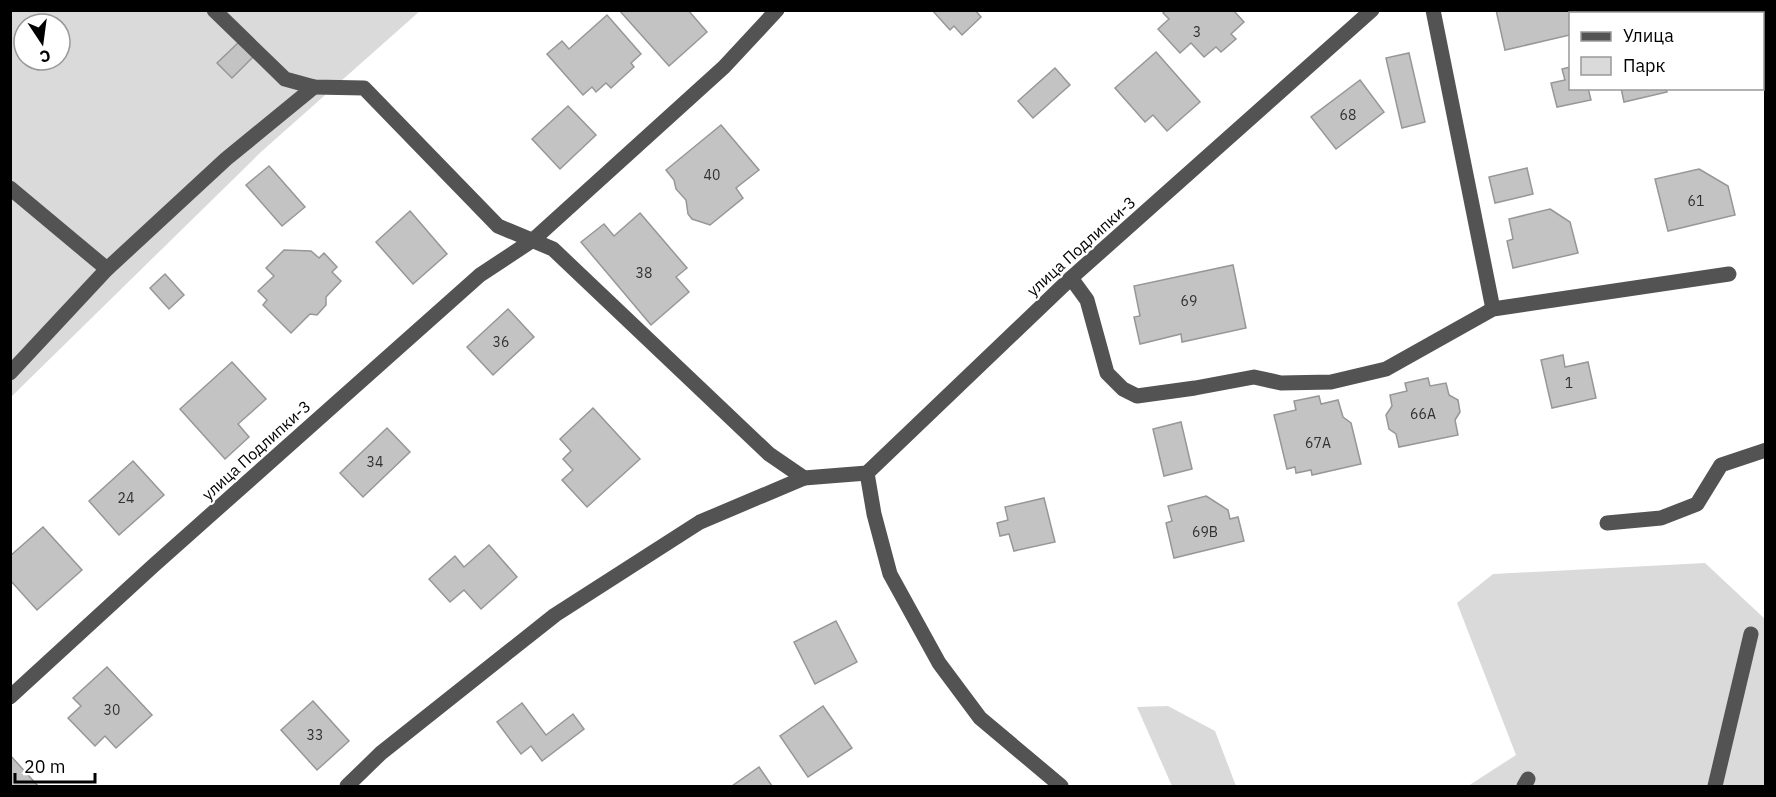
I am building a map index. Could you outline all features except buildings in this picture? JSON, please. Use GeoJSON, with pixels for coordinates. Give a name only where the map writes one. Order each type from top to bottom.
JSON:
{"type":"FeatureCollection","features":[{"type":"Feature","properties":{"kind":"street"},"geometry":{"type":"LineString","coordinates":[[214,10],[285,79],[314,87],[364,88],[498,226],[553,249],[769,454],[804,478]]}},
{"type":"Feature","properties":{"kind":"street","name":"улица Подлипки-3"},"geometry":{"type":"LineString","coordinates":[[10,696],[480,275],[533,240],[724,67],[777,10]]}},
{"type":"Feature","properties":{"kind":"street","name":"улица Подлипки-3"},"geometry":{"type":"LineString","coordinates":[[867,473],[1071,278],[1372,10]]}},
{"type":"Feature","properties":{"kind":"street"},"geometry":{"type":"LineString","coordinates":[[1433,10],[1493,309]]}},
{"type":"Feature","properties":{"kind":"street"},"geometry":{"type":"LineString","coordinates":[[10,373],[107,269],[226,159],[314,87]]}},
{"type":"Feature","properties":{"kind":"street"},"geometry":{"type":"LineString","coordinates":[[10,188],[107,269]]}},
{"type":"Feature","properties":{"kind":"street"},"geometry":{"type":"LineString","coordinates":[[1071,278],[1087,300],[1107,373],[1123,389],[1137,396],[1254,377],[1281,383],[1331,382],[1386,369],[1493,309],[1729,274]]}},
{"type":"Feature","properties":{"kind":"street"},"geometry":{"type":"LineString","coordinates":[[1607,523],[1661,518],[1697,504],[1721,465],[1766,450]]}},
{"type":"Feature","properties":{"kind":"street"},"geometry":{"type":"LineString","coordinates":[[347,786],[381,753],[555,615],[700,522],[804,478],[867,473],[874,514],[890,574],[939,663],[980,718],[1061,786]]}},
{"type":"Feature","properties":{"kind":"street"},"geometry":{"type":"LineString","coordinates":[[1715,786],[1751,634]]}},
{"type":"Feature","properties":{"kind":"green space"},"geometry":{"type":"Polygon","coordinates":[[[11,11],[420,11],[262,151],[11,397],[11,11]]]}},
{"type":"Feature","properties":{"kind":"green space"},"geometry":{"type":"Polygon","coordinates":[[[1705,563],[1765,619],[1765,786],[1468,786],[1516,755],[1457,603],[1493,574],[1705,563]]]}},
{"type":"Feature","properties":{"kind":"green space"},"geometry":{"type":"Polygon","coordinates":[[[1168,706],[1215,731],[1236,786],[1172,786],[1137,707],[1168,706]]]}}]}
